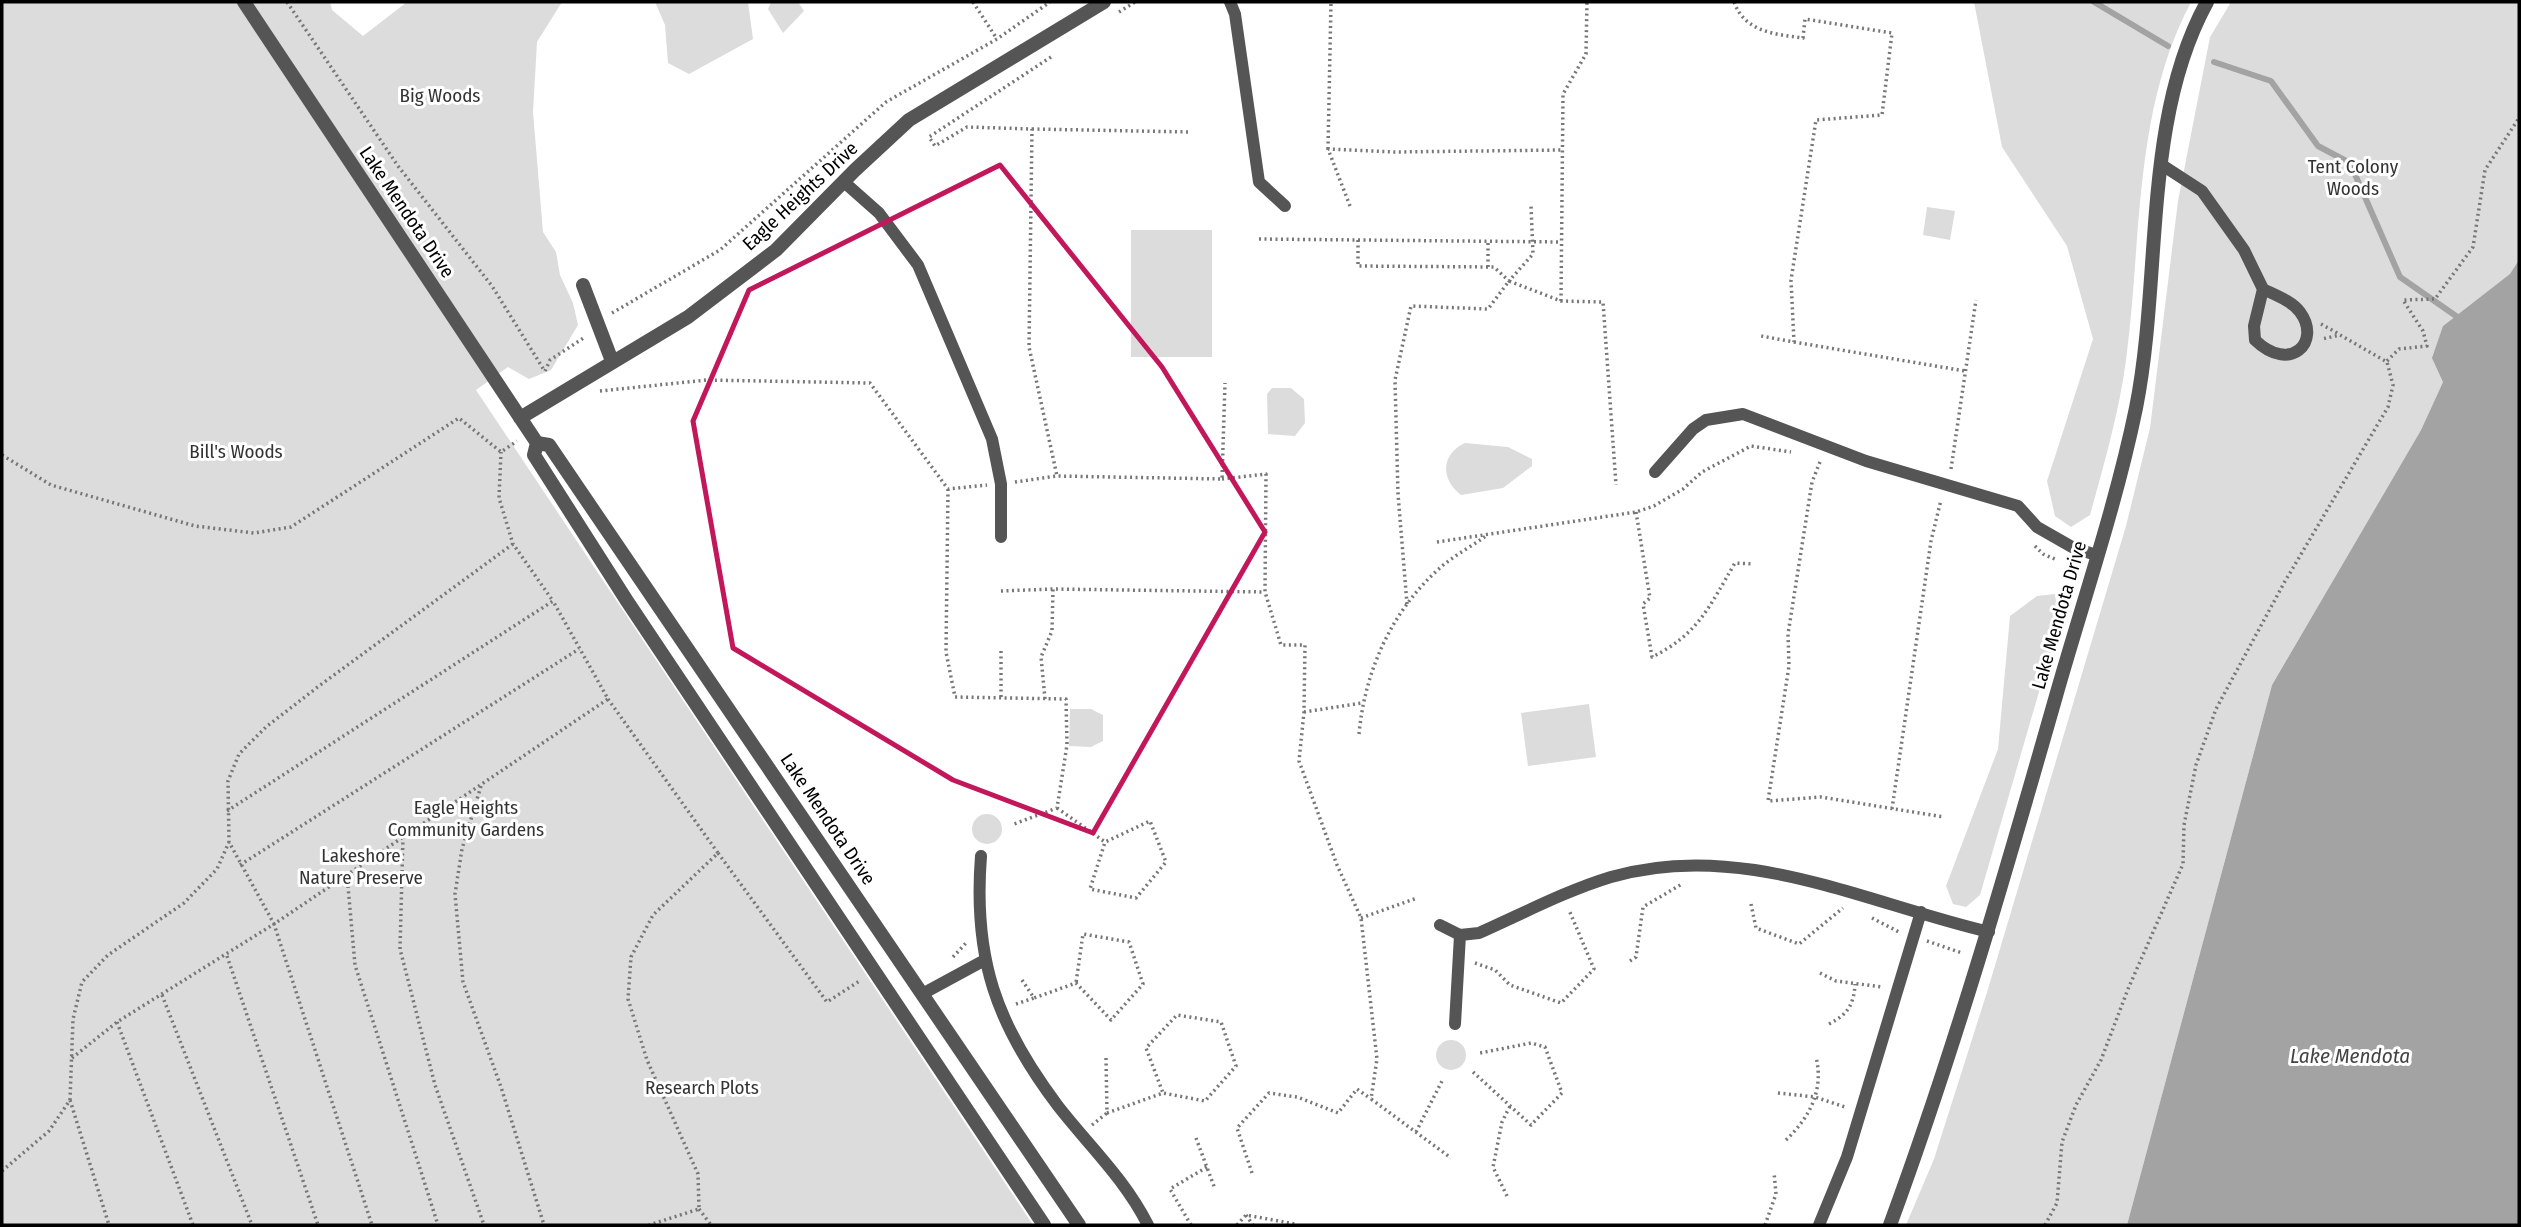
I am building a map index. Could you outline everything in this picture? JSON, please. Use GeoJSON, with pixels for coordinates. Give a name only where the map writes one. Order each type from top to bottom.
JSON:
{"type":"FeatureCollection","features":[{"type":"Feature","properties":{"kind":"street","name":"Lake Mendota Drive"},"geometry":{"type":"LineString","coordinates":[[244,2],[520,418],[534,438],[549,445],[924,993],[1079,1225]]}},
{"type":"Feature","properties":{"kind":"street","name":"Eagle Heights Drive"},"geometry":{"type":"LineString","coordinates":[[520,418],[688,317],[776,250],[909,120],[1104,2]]}},
{"type":"Feature","properties":{"kind":"street","name":"Lake Mendota Drive"},"geometry":{"type":"LineString","coordinates":[[1890,1225],[1935,1102],[1989,932],[2136,407],[2166,133],[2183,61],[2207,2]]}},
{"type":"Feature","properties":{"kind":"street"},"geometry":{"type":"LineString","coordinates":[[583,285],[612,361]]}},
{"type":"Feature","properties":{"kind":"street","name":"Lake Mendota Drive"},"geometry":{"type":"LineString","coordinates":[[534,438],[534,456],[627,601],[1044,1225]]}},
{"type":"Feature","properties":{"kind":"lane"},"geometry":{"type":"LineString","coordinates":[[1230,2],[1235,13],[1259,183],[1285,206]]}},
{"type":"Feature","properties":{"kind":"lane"},"geometry":{"type":"LineString","coordinates":[[2162,165],[2202,191],[2244,250],[2263,289],[2298,309],[2307,324],[2305,339],[2298,351],[2283,357],[2268,353],[2255,340],[2254,326],[2263,289]]}},
{"type":"Feature","properties":{"kind":"lane"},"geometry":{"type":"LineString","coordinates":[[844,182],[879,213],[918,264],[992,439],[1001,484],[1001,537]]}},
{"type":"Feature","properties":{"kind":"lane"},"geometry":{"type":"LineString","coordinates":[[1655,472],[1692,429],[1706,420],[1743,414],[1866,461],[2018,506],[2037,527],[2072,547],[2096,555]]}},
{"type":"Feature","properties":{"kind":"lane"},"geometry":{"type":"LineString","coordinates":[[981,856],[978,894],[983,961],[1001,1010],[1031,1067],[1059,1107],[1109,1163],[1135,1200],[1148,1225]]}},
{"type":"Feature","properties":{"kind":"lane"},"geometry":{"type":"LineString","coordinates":[[1440,925],[1460,935],[1479,933],[1612,877],[1656,868],[1700,866],[1774,872],[1989,932]]}},
{"type":"Feature","properties":{"kind":"lane"},"geometry":{"type":"LineString","coordinates":[[1819,1225],[1847,1157],[1921,912]]}},
{"type":"Feature","properties":{"kind":"lane"},"geometry":{"type":"LineString","coordinates":[[1455,1024],[1460,935]]}},
{"type":"Feature","properties":{"kind":"lane"},"geometry":{"type":"LineString","coordinates":[[924,993],[983,961]]}},
{"type":"Feature","properties":{"kind":"path"},"geometry":{"type":"LineString","coordinates":[[287,2],[398,166],[492,286],[545,371],[550,359],[616,310],[720,250],[886,102],[997,39],[1050,2]]}},
{"type":"Feature","properties":{"kind":"path"},"geometry":{"type":"LineString","coordinates":[[972,2],[997,39]]}},
{"type":"Feature","properties":{"kind":"path"},"geometry":{"type":"LineString","coordinates":[[1118,13],[1135,2]]}},
{"type":"Feature","properties":{"kind":"path"},"geometry":{"type":"LineString","coordinates":[[1331,2],[1328,149],[1350,206]]}},
{"type":"Feature","properties":{"kind":"path"},"geometry":{"type":"LineString","coordinates":[[1561,301],[1563,94],[1586,54],[1587,2]]}},
{"type":"Feature","properties":{"kind":"path"},"geometry":{"type":"LineString","coordinates":[[1734,2],[1739,15],[1763,32],[1803,38],[1805,19],[1892,33],[1882,115],[1816,120],[1791,280],[1794,342]]}},
{"type":"Feature","properties":{"kind":"path"},"geometry":{"type":"LineString","coordinates":[[1051,57],[929,137],[935,146],[967,127],[1190,132]]}},
{"type":"Feature","properties":{"kind":"path"},"geometry":{"type":"LineString","coordinates":[[2387,362],[2399,349],[2427,346],[2423,331],[2403,300],[2435,299],[2473,247],[2484,170],[2519,118]]}},
{"type":"Feature","properties":{"kind":"path"},"geometry":{"type":"LineString","coordinates":[[1032,129],[1029,347],[1057,476]]}},
{"type":"Feature","properties":{"kind":"path"},"geometry":{"type":"LineString","coordinates":[[1328,149],[1395,152],[1562,150]]}},
{"type":"Feature","properties":{"kind":"path"},"geometry":{"type":"LineString","coordinates":[[1407,604],[1398,494],[1395,380],[1411,306],[1488,309],[1533,254],[1531,206]]}},
{"type":"Feature","properties":{"kind":"path"},"geometry":{"type":"LineString","coordinates":[[1259,239],[1561,242]]}},
{"type":"Feature","properties":{"kind":"path"},"geometry":{"type":"LineString","coordinates":[[1358,240],[1358,265],[1494,267],[1509,281],[1561,301],[1603,302],[1616,485]]}},
{"type":"Feature","properties":{"kind":"path"},"geometry":{"type":"LineString","coordinates":[[1488,241],[1488,267]]}},
{"type":"Feature","properties":{"kind":"path"},"geometry":{"type":"LineString","coordinates":[[1951,471],[1976,300]]}},
{"type":"Feature","properties":{"kind":"path"},"geometry":{"type":"LineString","coordinates":[[2045,1225],[2057,1203],[2062,1142],[2076,1105],[2101,1060],[2128,989],[2183,863],[2184,825],[2196,765],[2216,709],[2284,583],[2388,407],[2393,385],[2387,362],[2340,335],[2315,341],[2305,339]]}},
{"type":"Feature","properties":{"kind":"path"},"geometry":{"type":"LineString","coordinates":[[1761,336],[1965,371]]}},
{"type":"Feature","properties":{"kind":"path"},"geometry":{"type":"LineString","coordinates":[[590,392],[652,383],[707,380],[870,383],[948,489],[946,652],[955,697],[1066,699],[1067,745],[1057,808]]}},
{"type":"Feature","properties":{"kind":"path"},"geometry":{"type":"LineString","coordinates":[[1222,479],[1225,383]]}},
{"type":"Feature","properties":{"kind":"path"},"geometry":{"type":"LineString","coordinates":[[2,455],[51,485],[195,526],[254,533],[291,527],[459,418],[501,452]]}},
{"type":"Feature","properties":{"kind":"path"},"geometry":{"type":"LineString","coordinates":[[501,452],[534,438]]}},
{"type":"Feature","properties":{"kind":"path"},"geometry":{"type":"LineString","coordinates":[[1437,542],[1636,512],[1654,506],[1683,489],[1713,465],[1751,446],[1793,452]]}},
{"type":"Feature","properties":{"kind":"path"},"geometry":{"type":"LineString","coordinates":[[501,452],[499,498],[513,544],[552,601],[608,699],[718,853],[653,915],[632,957],[628,999],[647,1060],[698,1174],[699,1209],[711,1225]]}},
{"type":"Feature","properties":{"kind":"path"},"geometry":{"type":"LineString","coordinates":[[1813,457],[1832,464]]}},
{"type":"Feature","properties":{"kind":"path"},"geometry":{"type":"LineString","coordinates":[[1821,460],[1812,482],[1790,620],[1789,666],[1768,801],[1821,797],[1944,817]]}},
{"type":"Feature","properties":{"kind":"path"},"geometry":{"type":"LineString","coordinates":[[948,489],[1057,476],[1222,479],[1266,474],[1265,592],[1281,645],[1305,645],[1304,712],[1299,761],[1337,865],[1361,918],[1377,1059],[1371,1099]]}},
{"type":"Feature","properties":{"kind":"path"},"geometry":{"type":"LineString","coordinates":[[1892,809],[1931,541],[1942,497]]}},
{"type":"Feature","properties":{"kind":"path"},"geometry":{"type":"LineString","coordinates":[[1636,512],[1650,598],[1643,604],[1653,657],[1678,645],[1700,622],[1735,563],[1753,564]]}},
{"type":"Feature","properties":{"kind":"path"},"geometry":{"type":"LineString","coordinates":[[1359,734],[1368,677],[1380,650],[1407,604],[1442,567],[1488,535]]}},
{"type":"Feature","properties":{"kind":"path"},"geometry":{"type":"LineString","coordinates":[[2027,538],[2043,554],[2091,573]]}},
{"type":"Feature","properties":{"kind":"path"},"geometry":{"type":"LineString","coordinates":[[372,1225],[274,924],[229,842],[226,811],[228,781],[239,754],[266,727],[513,544]]}},
{"type":"Feature","properties":{"kind":"path"},"geometry":{"type":"LineString","coordinates":[[1001,591],[1053,589],[1265,592]]}},
{"type":"Feature","properties":{"kind":"path"},"geometry":{"type":"LineString","coordinates":[[1045,699],[1041,657],[1052,631],[1053,589]]}},
{"type":"Feature","properties":{"kind":"path"},"geometry":{"type":"LineString","coordinates":[[226,811],[552,601]]}},
{"type":"Feature","properties":{"kind":"path"},"geometry":{"type":"LineString","coordinates":[[240,865],[579,649]]}},
{"type":"Feature","properties":{"kind":"path"},"geometry":{"type":"LineString","coordinates":[[1001,651],[1002,698]]}},
{"type":"Feature","properties":{"kind":"path"},"geometry":{"type":"LineString","coordinates":[[72,1058],[117,1022],[227,956],[608,699]]}},
{"type":"Feature","properties":{"kind":"path"},"geometry":{"type":"LineString","coordinates":[[1304,712],[1362,703]]}},
{"type":"Feature","properties":{"kind":"path"},"geometry":{"type":"LineString","coordinates":[[481,784],[462,849],[455,894],[463,982],[501,1087],[544,1225]]}},
{"type":"Feature","properties":{"kind":"path"},"geometry":{"type":"LineString","coordinates":[[1014,824],[1057,808]]}},
{"type":"Feature","properties":{"kind":"path"},"geometry":{"type":"LineString","coordinates":[[1057,808],[1105,842]]}},
{"type":"Feature","properties":{"kind":"path"},"geometry":{"type":"LineString","coordinates":[[1150,821],[1166,862],[1136,898],[1090,889],[1105,842],[1150,821]]}},
{"type":"Feature","properties":{"kind":"path"},"geometry":{"type":"LineString","coordinates":[[403,837],[400,949],[435,1085],[484,1225]]}},
{"type":"Feature","properties":{"kind":"path"},"geometry":{"type":"LineString","coordinates":[[110,1225],[69,1100],[72,1019],[82,982],[108,955],[184,903],[217,869],[229,842]]}},
{"type":"Feature","properties":{"kind":"path"},"geometry":{"type":"LineString","coordinates":[[347,875],[355,965],[438,1225]]}},
{"type":"Feature","properties":{"kind":"path"},"geometry":{"type":"LineString","coordinates":[[1630,961],[1636,957],[1643,907],[1684,883]]}},
{"type":"Feature","properties":{"kind":"path"},"geometry":{"type":"LineString","coordinates":[[1361,918],[1417,898]]}},
{"type":"Feature","properties":{"kind":"path"},"geometry":{"type":"LineString","coordinates":[[1751,904],[1756,928],[1799,944],[1843,908]]}},
{"type":"Feature","properties":{"kind":"path"},"geometry":{"type":"LineString","coordinates":[[1830,904],[1852,911]]}},
{"type":"Feature","properties":{"kind":"path"},"geometry":{"type":"LineString","coordinates":[[1860,914],[1903,934]]}},
{"type":"Feature","properties":{"kind":"path"},"geometry":{"type":"LineString","coordinates":[[1460,962],[1486,964],[1510,985],[1561,1003],[1594,969],[1575,923]]}},
{"type":"Feature","properties":{"kind":"path"},"geometry":{"type":"LineString","coordinates":[[1083,934],[1129,942],[1143,984],[1111,1020],[1076,983],[1083,934]]}},
{"type":"Feature","properties":{"kind":"path"},"geometry":{"type":"LineString","coordinates":[[1929,942],[1959,950],[1965,956]]}},
{"type":"Feature","properties":{"kind":"path"},"geometry":{"type":"LineString","coordinates":[[227,956],[318,1225]]}},
{"type":"Feature","properties":{"kind":"path"},"geometry":{"type":"LineString","coordinates":[[1820,973],[1836,981],[1872,984]]}},
{"type":"Feature","properties":{"kind":"path"},"geometry":{"type":"LineString","coordinates":[[1022,980],[1034,998],[1076,983]]}},
{"type":"Feature","properties":{"kind":"path"},"geometry":{"type":"LineString","coordinates":[[1829,1024],[1841,1018],[1852,1006],[1854,984]]}},
{"type":"Feature","properties":{"kind":"path"},"geometry":{"type":"LineString","coordinates":[[162,995],[252,1225]]}},
{"type":"Feature","properties":{"kind":"path"},"geometry":{"type":"LineString","coordinates":[[1106,1058],[1107,1113],[1163,1093],[1205,1101],[1236,1066],[1221,1022],[1177,1015],[1146,1048],[1163,1093]]}},
{"type":"Feature","properties":{"kind":"path"},"geometry":{"type":"LineString","coordinates":[[117,1022],[193,1225]]}},
{"type":"Feature","properties":{"kind":"path"},"geometry":{"type":"LineString","coordinates":[[1473,1072],[1531,1125],[1562,1093],[1545,1047],[1531,1043],[1480,1053]]}},
{"type":"Feature","properties":{"kind":"path"},"geometry":{"type":"LineString","coordinates":[[1786,1140],[1811,1110],[1819,1071],[1816,1057]]}},
{"type":"Feature","properties":{"kind":"path"},"geometry":{"type":"LineString","coordinates":[[1416,1132],[1442,1081]]}},
{"type":"Feature","properties":{"kind":"path"},"geometry":{"type":"LineString","coordinates":[[1252,1173],[1237,1128],[1269,1093],[1297,1097],[1338,1114],[1357,1088],[1451,1158]]}},
{"type":"Feature","properties":{"kind":"path"},"geometry":{"type":"LineString","coordinates":[[1778,1093],[1815,1097],[1834,1104]]}},
{"type":"Feature","properties":{"kind":"path"},"geometry":{"type":"LineString","coordinates":[[2,1171],[49,1131],[69,1100]]}},
{"type":"Feature","properties":{"kind":"path"},"geometry":{"type":"LineString","coordinates":[[1507,1196],[1493,1167],[1502,1122],[1511,1104]]}},
{"type":"Feature","properties":{"kind":"path"},"geometry":{"type":"LineString","coordinates":[[1196,1138],[1214,1189]]}},
{"type":"Feature","properties":{"kind":"path"},"geometry":{"type":"LineString","coordinates":[[1191,1225],[1171,1189],[1207,1167]]}},
{"type":"Feature","properties":{"kind":"path"},"geometry":{"type":"LineString","coordinates":[[1765,1225],[1776,1194],[1774,1172]]}},
{"type":"Feature","properties":{"kind":"path"},"geometry":{"type":"LineString","coordinates":[[649,1225],[699,1209]]}},
{"type":"Feature","properties":{"kind":"path"},"geometry":{"type":"LineString","coordinates":[[1246,1215],[1295,1224]]}},
{"type":"Feature","properties":{"kind":"path"},"geometry":{"type":"LineString","coordinates":[[1237,1225],[1246,1215]]}},
{"type":"Feature","properties":{"kind":"path"},"geometry":{"type":"LineString","coordinates":[[1246,1215],[1253,1225]]}},
{"type":"Feature","properties":{"kind":"highlighted area"},"geometry":{"type":"Polygon","coordinates":[[[1000,165],[1162,367],[1265,532],[1093,833],[953,780],[733,648],[693,421],[749,290],[1000,165]]]}},
{"type":"Feature","properties":{"kind":"green space","name":"Lakeshore Nature Preserve"},"geometry":{"type":"Polygon","coordinates":[[[2,2],[330,2],[332,10],[363,36],[407,2],[562,2],[537,42],[533,112],[543,232],[556,252],[560,275],[573,303],[578,325],[551,370],[529,379],[508,367],[476,390],[1033,1225],[2,1225],[2,2]]]}},
{"type":"Feature","properties":{"kind":"green space"},"geometry":{"type":"Polygon","coordinates":[[[655,2],[748,2],[753,39],[689,74],[668,63],[665,25],[655,2]]]}},
{"type":"Feature","properties":{"kind":"green space"},"geometry":{"type":"Polygon","coordinates":[[[771,2],[798,2],[804,11],[783,33],[768,9],[771,2]]]}},
{"type":"Feature","properties":{"kind":"green space"},"geometry":{"type":"Polygon","coordinates":[[[1974,2],[2191,2],[2172,44],[2149,132],[2126,360],[2115,419],[2090,515],[2071,527],[2055,516],[2047,481],[2093,339],[2067,246],[2002,147],[1974,2]]]}},
{"type":"Feature","properties":{"kind":"green space","name":"Tent Colony Woods"},"geometry":{"type":"Polygon","coordinates":[[[2231,2],[2519,2],[2519,260],[2511,274],[2443,326],[2443,382],[2421,430],[2272,685],[2127,1225],[1906,1225],[1934,1159],[1988,989],[2126,526],[2150,428],[2178,201],[2210,37],[2231,2]]]}},
{"type":"Feature","properties":{"kind":"green space"},"geometry":{"type":"Polygon","coordinates":[[[1927,207],[1955,211],[1950,240],[1923,235],[1927,207]]]}},
{"type":"Feature","properties":{"kind":"green space"},"geometry":{"type":"Polygon","coordinates":[[[1131,230],[1212,230],[1212,357],[1131,357],[1131,230]]]}},
{"type":"Feature","properties":{"kind":"green space"},"geometry":{"type":"Polygon","coordinates":[[[1272,388],[1291,388],[1304,399],[1305,423],[1295,436],[1268,434],[1267,394],[1272,388]]]}},
{"type":"Feature","properties":{"kind":"green space"},"geometry":{"type":"Polygon","coordinates":[[[1465,443],[1508,447],[1532,459],[1532,466],[1503,488],[1461,495],[1449,482],[1446,467],[1451,454],[1465,443]]]}},
{"type":"Feature","properties":{"kind":"green space"},"geometry":{"type":"Polygon","coordinates":[[[2055,594],[2059,623],[1980,895],[1966,907],[1953,904],[1946,886],[1998,749],[2010,616],[2037,596],[2055,594]]]}},
{"type":"Feature","properties":{"kind":"green space"},"geometry":{"type":"Polygon","coordinates":[[[1589,704],[1596,757],[1528,766],[1521,713],[1589,704]]]}},
{"type":"Feature","properties":{"kind":"green space"},"geometry":{"type":"Polygon","coordinates":[[[1070,709],[1091,709],[1103,715],[1103,741],[1091,747],[1069,746],[1070,709]]]}},
{"type":"Feature","properties":{"kind":"green space"},"geometry":{"type":"Polygon","coordinates":[[[987,814],[998,818],[1002,829],[998,840],[987,844],[976,840],[972,829],[976,818],[987,814]]]}},
{"type":"Feature","properties":{"kind":"green space"},"geometry":{"type":"Polygon","coordinates":[[[1451,1040],[1462,1044],[1466,1055],[1462,1066],[1451,1070],[1440,1066],[1436,1055],[1440,1044],[1451,1040]]]}},
{"type":"Feature","properties":{"kind":"water","name":"Lake Mendota"},"geometry":{"type":"Polygon","coordinates":[[[2519,260],[2519,1225],[2127,1225],[2272,685],[2421,430],[2443,382],[2432,358],[2443,326],[2510,274],[2519,260]]]}},
{"type":"Feature","properties":{"kind":"waterway"},"geometry":{"type":"LineString","coordinates":[[2094,2],[2168,46]]}},
{"type":"Feature","properties":{"kind":"waterway"},"geometry":{"type":"LineString","coordinates":[[2214,62],[2271,81],[2318,146],[2350,163],[2400,277],[2456,316]]}},
{"type":"Feature","properties":{"kind":"park label","name":"Big Woods"},"geometry":{"type":"Point","coordinates":[440,95]}},
{"type":"Feature","properties":{"kind":"park label","name":"Bill's Woods"},"geometry":{"type":"Point","coordinates":[236,451]}},
{"type":"Feature","properties":{"kind":"park label","name":"Eagle Heights Community Gardens"},"geometry":{"type":"Point","coordinates":[466,818]}},
{"type":"Feature","properties":{"kind":"park label","name":"Research Plots"},"geometry":{"type":"Point","coordinates":[702,1087]}}]}
